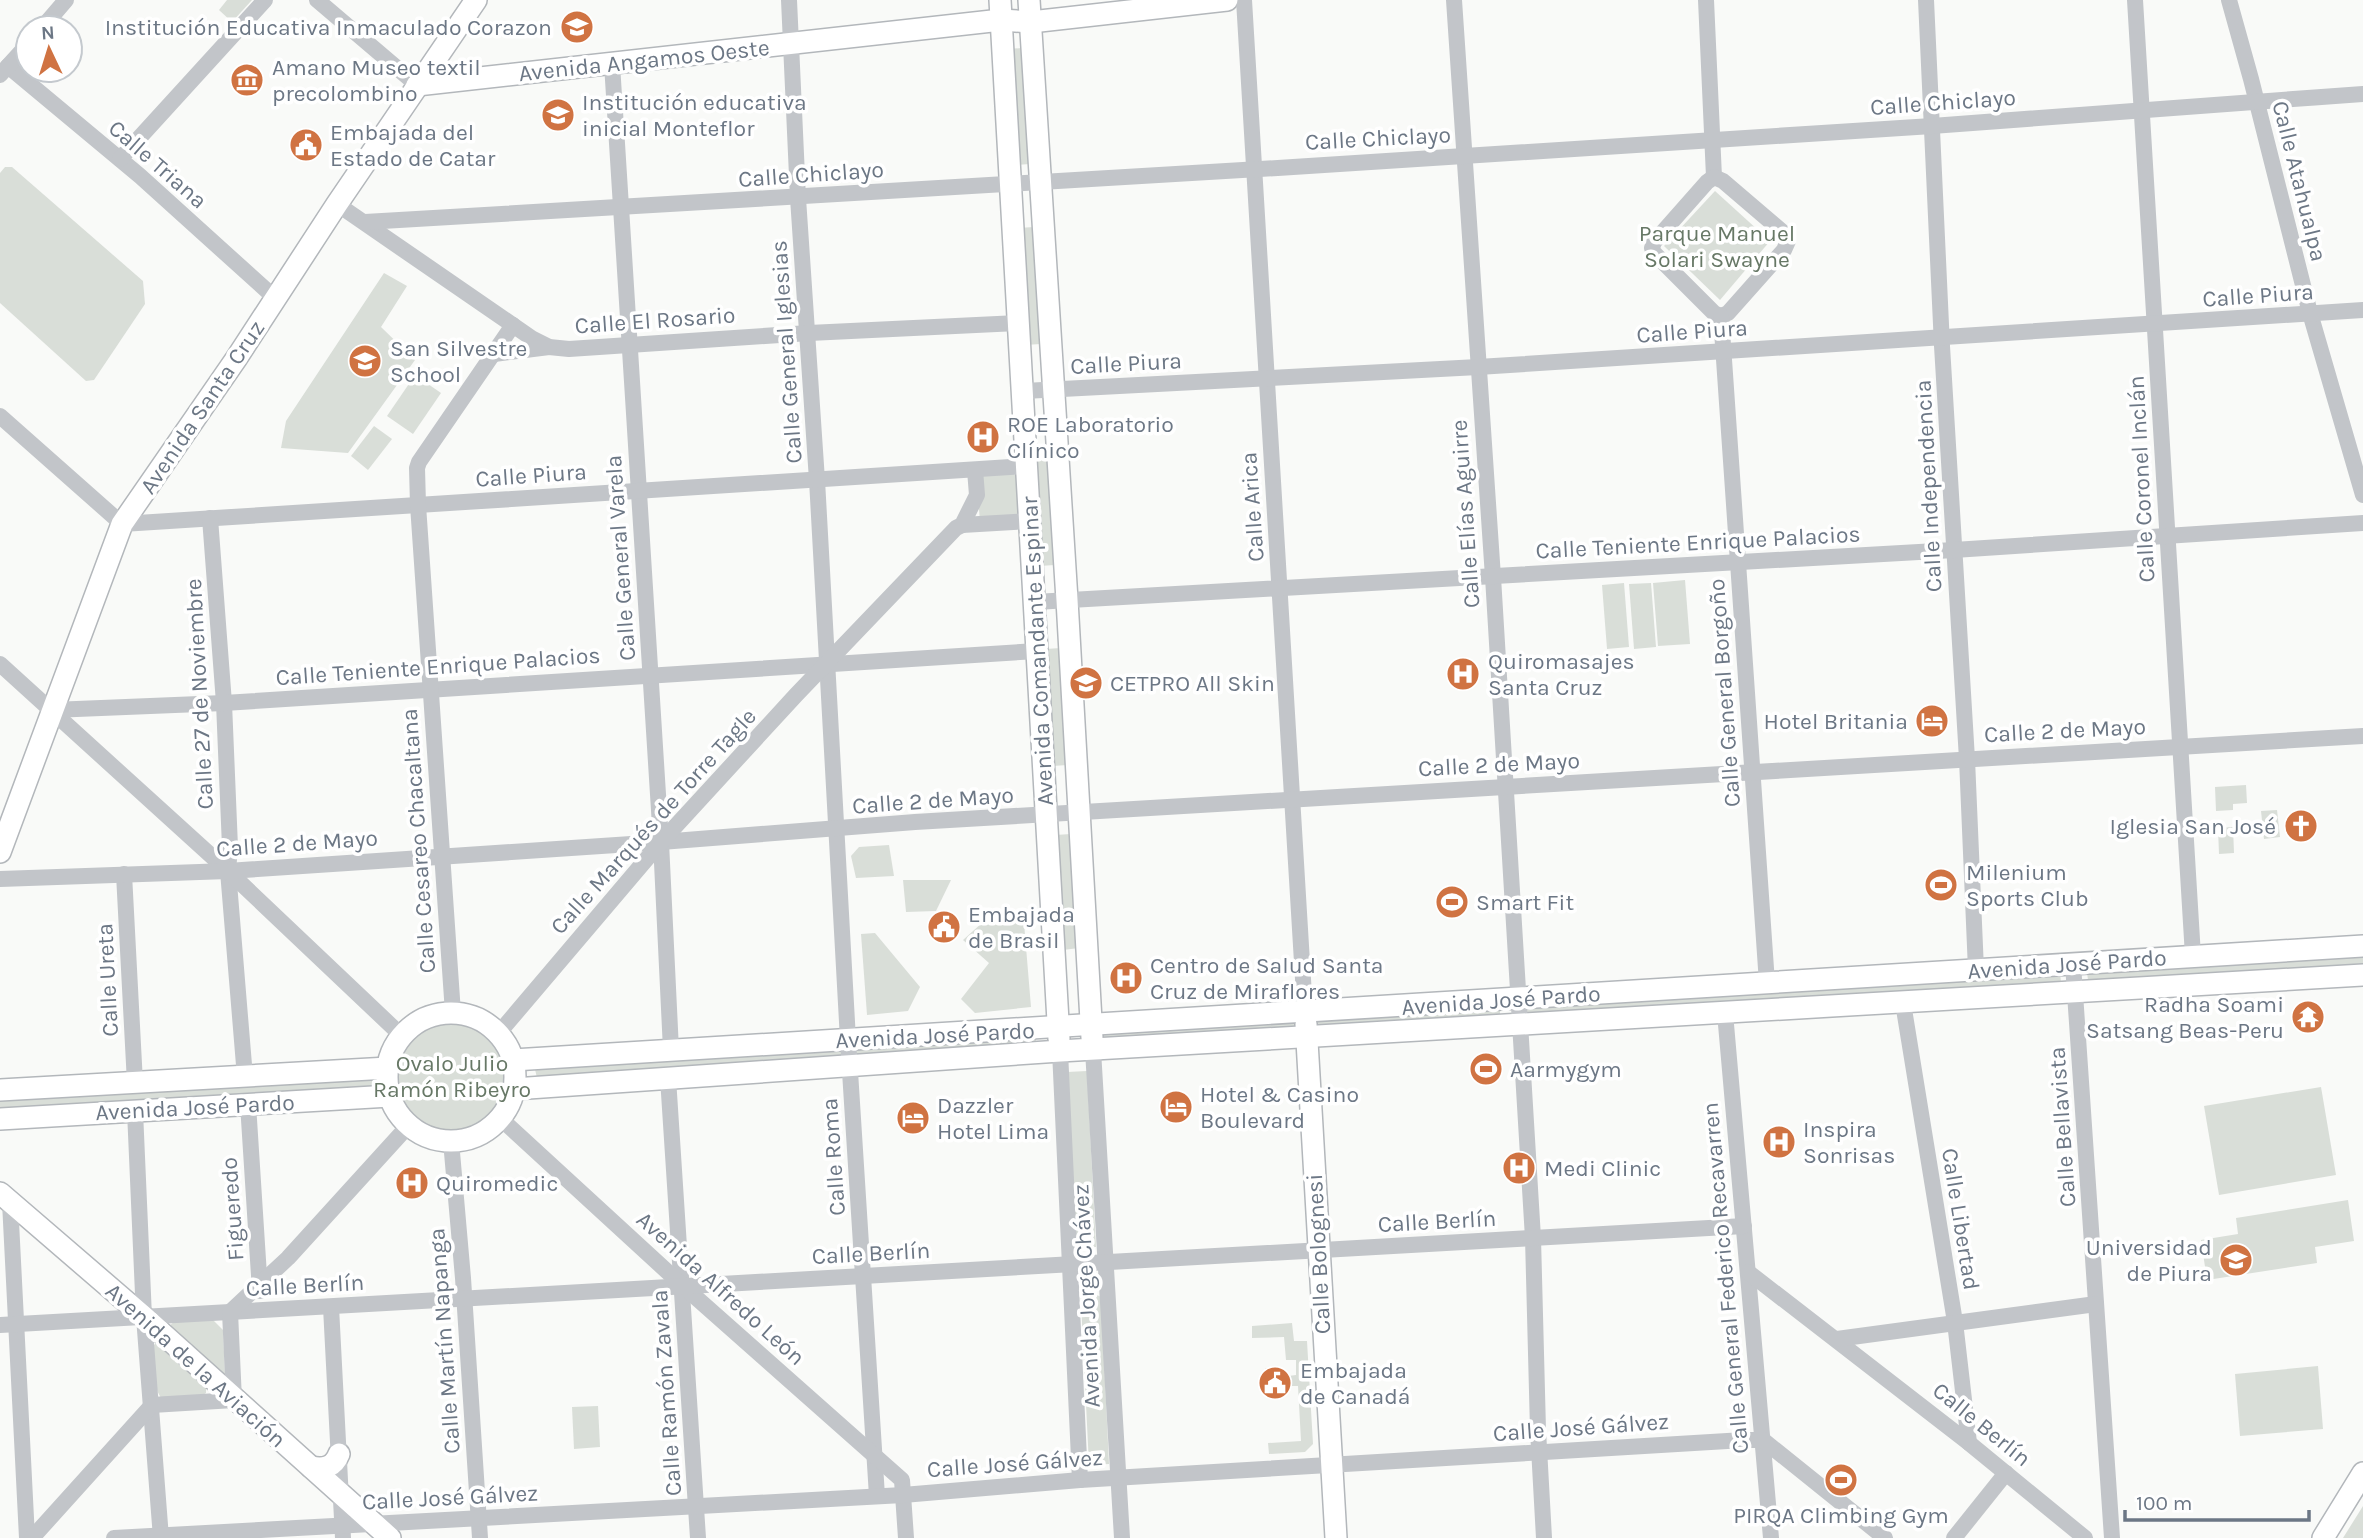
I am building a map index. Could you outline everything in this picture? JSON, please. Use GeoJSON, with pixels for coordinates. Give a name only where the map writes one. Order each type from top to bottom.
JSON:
{"type":"FeatureCollection","features":[{"type":"Feature","properties":{"kind":"main road","name":"Avenida Santa Cruz"},"geometry":{"type":"LineString","coordinates":[[0,852],[122,524],[476,0]]}},
{"type":"Feature","properties":{"kind":"main road","name":"Avenida Angamos Oeste"},"geometry":{"type":"LineString","coordinates":[[1030,11],[1122,0]]}},
{"type":"Feature","properties":{"kind":"main road","name":"Avenida Angamos Oeste"},"geometry":{"type":"LineString","coordinates":[[417,85],[792,43],[1001,10],[1030,11],[1227,0]]}},
{"type":"Feature","properties":{"kind":"main road","name":"Avenida Comandante Espinar"},"geometry":{"type":"LineString","coordinates":[[1001,10],[1060,1051]]}},
{"type":"Feature","properties":{"kind":"main road","name":"Avenida Comandante Espinar"},"geometry":{"type":"LineString","coordinates":[[1030,11],[1093,1050]]}},
{"type":"Feature","properties":{"kind":"main road","name":"Avenida José Pardo"},"geometry":{"type":"LineString","coordinates":[[513,1060],[2363,946]]}},
{"type":"Feature","properties":{"kind":"main road","name":"Avenida José Pardo"},"geometry":{"type":"LineString","coordinates":[[514,1089],[1060,1051],[2363,975]]}},
{"type":"Feature","properties":{"kind":"main road","name":"Calle Bolognesi"},"geometry":{"type":"LineString","coordinates":[[1305,1012],[1336,1538]]}},
{"type":"Feature","properties":{"kind":"main road"},"geometry":{"type":"LineString","coordinates":[[453,1013],[474,1017],[498,1034],[506,1043],[513,1060],[514,1089],[509,1105],[492,1127],[477,1136],[451,1141],[429,1137],[409,1125],[390,1096],[388,1068],[393,1051],[402,1036],[427,1018],[453,1013]]}},
{"type":"Feature","properties":{"kind":"main road","name":"Avenida José Pardo"},"geometry":{"type":"LineString","coordinates":[[0,1090],[388,1068]]}},
{"type":"Feature","properties":{"kind":"main road","name":"Avenida José Pardo"},"geometry":{"type":"LineString","coordinates":[[0,1119],[390,1096]]}},
{"type":"Feature","properties":{"kind":"main road","name":"Avenida de la Aviación"},"geometry":{"type":"LineString","coordinates":[[5,1197],[144,1317],[390,1538]]}},
{"type":"Feature","properties":{"kind":"main road"},"geometry":{"type":"LineString","coordinates":[[311,1467],[327,1468],[335,1462],[339,1454]]}},
{"type":"Feature","properties":{"kind":"main road"},"geometry":{"type":"LineString","coordinates":[[2323,1538],[2363,1473]]}},
{"type":"Feature","properties":{"kind":"street"},"geometry":{"type":"LineString","coordinates":[[54,14],[66,0]]}},
{"type":"Feature","properties":{"kind":"street"},"geometry":{"type":"LineString","coordinates":[[120,159],[265,0]]}},
{"type":"Feature","properties":{"kind":"street"},"geometry":{"type":"LineString","coordinates":[[317,0],[417,85]]}},
{"type":"Feature","properties":{"kind":"street","name":"Calle General Iglesias"},"geometry":{"type":"LineString","coordinates":[[789,0],[798,198],[809,333],[848,1040]]}},
{"type":"Feature","properties":{"kind":"street","name":"Calle Arica"},"geometry":{"type":"LineString","coordinates":[[1244,0],[1305,1012]]}},
{"type":"Feature","properties":{"kind":"street","name":"Calle Elías Aguirre"},"geometry":{"type":"LineString","coordinates":[[1454,0],[1493,577],[1533,1238],[1544,1538]]}},
{"type":"Feature","properties":{"kind":"street"},"geometry":{"type":"LineString","coordinates":[[1706,0],[1714,177]]}},
{"type":"Feature","properties":{"kind":"street","name":"Calle Independencia"},"geometry":{"type":"LineString","coordinates":[[1926,0],[1976,970]]}},
{"type":"Feature","properties":{"kind":"street","name":"Calle Coronel Inclán"},"geometry":{"type":"LineString","coordinates":[[2135,0],[2193,956]]}},
{"type":"Feature","properties":{"kind":"street","name":"Calle Atahualpa"},"geometry":{"type":"LineString","coordinates":[[2229,0],[2310,313],[2363,495]]}},
{"type":"Feature","properties":{"kind":"street","name":"Calle General Varela"},"geometry":{"type":"LineString","coordinates":[[612,64],[661,842],[670,1050]]}},
{"type":"Feature","properties":{"kind":"street","name":"Calle Triana"},"geometry":{"type":"LineString","coordinates":[[4,71],[120,159],[275,298]]}},
{"type":"Feature","properties":{"kind":"street","name":"Calle Chiclayo"},"geometry":{"type":"LineString","coordinates":[[365,222],[1465,157],[2363,94]]}},
{"type":"Feature","properties":{"kind":"street"},"geometry":{"type":"LineString","coordinates":[[1714,177],[1723,181],[1785,234],[1788,241],[1784,250],[1728,313],[1721,316],[1714,313],[1652,248],[1671,222],[1707,181],[1714,177]]}},
{"type":"Feature","properties":{"kind":"street","name":"Calle El Rosario"},"geometry":{"type":"LineString","coordinates":[[337,204],[549,347],[569,349],[809,333],[1020,323]]}},
{"type":"Feature","properties":{"kind":"street"},"geometry":{"type":"LineString","coordinates":[[384,235],[386,227],[394,220]]}},
{"type":"Feature","properties":{"kind":"street","name":"Calle Piura"},"geometry":{"type":"LineString","coordinates":[[1024,391],[1478,367],[2363,310]]}},
{"type":"Feature","properties":{"kind":"street","name":"Calle General Borgoño"},"geometry":{"type":"LineString","coordinates":[[1721,316],[1767,983]]}},
{"type":"Feature","properties":{"kind":"street","name":"Calle Cesareo Chacaltana"},"geometry":{"type":"LineString","coordinates":[[453,1013],[418,505],[418,465],[513,325]]}},
{"type":"Feature","properties":{"kind":"street"},"geometry":{"type":"LineString","coordinates":[[494,354],[549,347]]}},
{"type":"Feature","properties":{"kind":"street"},"geometry":{"type":"LineString","coordinates":[[0,416],[122,524]]}},
{"type":"Feature","properties":{"kind":"street","name":"Calle Piura"},"geometry":{"type":"LineString","coordinates":[[122,524],[1027,466]]}},
{"type":"Feature","properties":{"kind":"street","name":"Calle Marqués de Torre Tagle"},"geometry":{"type":"LineString","coordinates":[[498,1034],[661,842],[796,695],[956,528],[962,525],[977,495],[975,470]]}},
{"type":"Feature","properties":{"kind":"street","name":"Calle 27 de Noviembre"},"geometry":{"type":"LineString","coordinates":[[210,518],[224,703],[230,847],[228,871],[246,1077]]}},
{"type":"Feature","properties":{"kind":"street"},"geometry":{"type":"LineString","coordinates":[[962,525],[1030,521]]}},
{"type":"Feature","properties":{"kind":"street","name":"Calle Teniente Enrique Palacios"},"geometry":{"type":"LineString","coordinates":[[1035,602],[1954,550],[2363,523]]}},
{"type":"Feature","properties":{"kind":"street"},"geometry":{"type":"LineString","coordinates":[[846,643],[844,653],[850,663]]}},
{"type":"Feature","properties":{"kind":"street","name":"Calle Teniente Enrique Palacios"},"geometry":{"type":"LineString","coordinates":[[52,710],[224,703],[1037,651]]}},
{"type":"Feature","properties":{"kind":"street"},"geometry":{"type":"LineString","coordinates":[[2,669],[52,710],[228,871],[402,1036]]}},
{"type":"Feature","properties":{"kind":"street"},"geometry":{"type":"LineString","coordinates":[[796,695],[817,694],[829,700]]}},
{"type":"Feature","properties":{"kind":"street","name":"Calle 2 de Mayo"},"geometry":{"type":"LineString","coordinates":[[0,879],[228,871],[638,844],[915,822],[2363,736]]}},
{"type":"Feature","properties":{"kind":"street"},"geometry":{"type":"LineString","coordinates":[[638,844],[646,849],[646,860]]}},
{"type":"Feature","properties":{"kind":"street","name":"Calle Ureta"},"geometry":{"type":"LineString","coordinates":[[124,874],[135,1083]]}},
{"type":"Feature","properties":{"kind":"street","name":"Calle Bellavista"},"geometry":{"type":"LineString","coordinates":[[2073,964],[2112,1538]]}},
{"type":"Feature","properties":{"kind":"street","name":"Calle Libertad"},"geometry":{"type":"LineString","coordinates":[[1903,1003],[1955,1322],[1969,1443]]}},
{"type":"Feature","properties":{"kind":"street","name":"Calle General Federico Recavarren"},"geometry":{"type":"LineString","coordinates":[[1725,1013],[1771,1538]]}},
{"type":"Feature","properties":{"kind":"street","name":"Calle Roma"},"geometry":{"type":"LineString","coordinates":[[848,1040],[863,1276],[870,1447],[877,1496]]}},
{"type":"Feature","properties":{"kind":"street","name":"Avenida Jorge Chávez"},"geometry":{"type":"LineString","coordinates":[[1093,1050],[1122,1538]]}},
{"type":"Feature","properties":{"kind":"street","name":"Avenida Jorge Chávez"},"geometry":{"type":"LineString","coordinates":[[1060,1051],[1080,1480]]}},
{"type":"Feature","properties":{"kind":"street","name":"Calle Ramón Zavala"},"geometry":{"type":"LineString","coordinates":[[668,1078],[698,1538]]}},
{"type":"Feature","properties":{"kind":"street","name":"Figueredo"},"geometry":{"type":"LineString","coordinates":[[248,1104],[262,1310]]}},
{"type":"Feature","properties":{"kind":"street"},"geometry":{"type":"LineString","coordinates":[[135,1111],[144,1317],[161,1537]]}},
{"type":"Feature","properties":{"kind":"street","name":"Avenida Alfredo León"},"geometry":{"type":"LineString","coordinates":[[500,1118],[682,1286],[870,1447],[902,1480],[903,1495]]}},
{"type":"Feature","properties":{"kind":"street"},"geometry":{"type":"LineString","coordinates":[[33,1538],[152,1405],[234,1400],[230,1312],[288,1258],[409,1125]]}},
{"type":"Feature","properties":{"kind":"street","name":"Calle Martín Napanga"},"geometry":{"type":"LineString","coordinates":[[451,1141],[465,1299],[480,1538]]}},
{"type":"Feature","properties":{"kind":"street"},"geometry":{"type":"LineString","coordinates":[[5,1197],[18,1324],[27,1538]]}},
{"type":"Feature","properties":{"kind":"street","name":"Calle Berlín"},"geometry":{"type":"LineString","coordinates":[[0,1325],[1744,1226]]}},
{"type":"Feature","properties":{"kind":"street","name":"Calle Berlín"},"geometry":{"type":"LineString","coordinates":[[1748,1272],[1969,1443],[2085,1538]]}},
{"type":"Feature","properties":{"kind":"street"},"geometry":{"type":"LineString","coordinates":[[1837,1339],[2096,1304]]}},
{"type":"Feature","properties":{"kind":"street"},"geometry":{"type":"LineString","coordinates":[[331,1307],[343,1532]]}},
{"type":"Feature","properties":{"kind":"street"},"geometry":{"type":"LineString","coordinates":[[1763,1440],[1885,1538]]}},
{"type":"Feature","properties":{"kind":"street","name":"Calle José Gálvez"},"geometry":{"type":"LineString","coordinates":[[114,1538],[343,1532],[374,1524],[903,1495],[1080,1480],[1763,1440]]}},
{"type":"Feature","properties":{"kind":"street"},"geometry":{"type":"LineString","coordinates":[[1954,1538],[2006,1473]]}},
{"type":"Feature","properties":{"kind":"street"},"geometry":{"type":"LineString","coordinates":[[903,1495],[906,1538]]}},
{"type":"Feature","properties":{"kind":"green space"},"geometry":{"type":"Polygon","coordinates":[[[227,0],[252,0],[232,22],[219,10],[227,0]]]}},
{"type":"Feature","properties":{"kind":"green space"},"geometry":{"type":"Polygon","coordinates":[[[1022,48],[1030,164],[1014,165],[1006,49],[1022,48]]]}},
{"type":"Feature","properties":{"kind":"green space"},"geometry":{"type":"Polygon","coordinates":[[[5,167],[12,167],[143,281],[145,304],[94,380],[86,381],[0,303],[0,173],[5,167]]]}},
{"type":"Feature","properties":{"kind":"green space","name":"Parque Manuel Solari Swayne"},"geometry":{"type":"Polygon","coordinates":[[[1715,191],[1770,241],[1720,300],[1664,246],[1715,191]]]}},
{"type":"Feature","properties":{"kind":"green space"},"geometry":{"type":"Polygon","coordinates":[[[1034,227],[1041,344],[1025,345],[1018,228],[1034,227]]]}},
{"type":"Feature","properties":{"kind":"green space"},"geometry":{"type":"Polygon","coordinates":[[[384,273],[407,286],[381,327],[415,360],[348,453],[281,448],[286,421],[384,273]]]}},
{"type":"Feature","properties":{"kind":"green space"},"geometry":{"type":"Polygon","coordinates":[[[415,375],[441,393],[413,434],[387,416],[415,375]]]}},
{"type":"Feature","properties":{"kind":"green space"},"geometry":{"type":"Polygon","coordinates":[[[374,426],[392,439],[368,470],[351,456],[374,426]]]}},
{"type":"Feature","properties":{"kind":"green space"},"geometry":{"type":"Polygon","coordinates":[[[1048,448],[1055,565],[1039,566],[1032,449],[1048,448]]]}},
{"type":"Feature","properties":{"kind":"green space"},"geometry":{"type":"Polygon","coordinates":[[[1011,472],[1019,478],[1021,513],[1017,519],[980,521],[976,474],[1011,472]]]}},
{"type":"Feature","properties":{"kind":"green space"},"geometry":{"type":"Polygon","coordinates":[[[1685,580],[1690,644],[1658,646],[1653,583],[1685,580]]]}},
{"type":"Feature","properties":{"kind":"green space"},"geometry":{"type":"Polygon","coordinates":[[[1624,583],[1629,647],[1607,649],[1602,585],[1624,583]]]}},
{"type":"Feature","properties":{"kind":"green space"},"geometry":{"type":"Polygon","coordinates":[[[1651,583],[1656,647],[1634,649],[1629,584],[1651,583]]]}},
{"type":"Feature","properties":{"kind":"green space"},"geometry":{"type":"Polygon","coordinates":[[[1061,648],[1068,765],[1052,766],[1045,649],[1061,648]]]}},
{"type":"Feature","properties":{"kind":"green space"},"geometry":{"type":"Polygon","coordinates":[[[2246,785],[2247,803],[2233,804],[2233,810],[2216,811],[2215,787],[2246,785]]]}},
{"type":"Feature","properties":{"kind":"green space"},"geometry":{"type":"Polygon","coordinates":[[[2277,810],[2280,837],[2264,839],[2261,811],[2277,810]]]}},
{"type":"Feature","properties":{"kind":"green space"},"geometry":{"type":"Polygon","coordinates":[[[2233,827],[2234,853],[2219,854],[2218,828],[2233,827]]]}},
{"type":"Feature","properties":{"kind":"green space"},"geometry":{"type":"Polygon","coordinates":[[[1071,834],[1079,948],[1063,950],[1055,835],[1071,834]]]}},
{"type":"Feature","properties":{"kind":"green space"},"geometry":{"type":"Polygon","coordinates":[[[889,845],[894,876],[856,878],[851,856],[859,847],[889,845]]]}},
{"type":"Feature","properties":{"kind":"green space"},"geometry":{"type":"Polygon","coordinates":[[[903,880],[951,880],[936,911],[906,912],[903,880]]]}},
{"type":"Feature","properties":{"kind":"green space"},"geometry":{"type":"Polygon","coordinates":[[[993,913],[1024,923],[1031,1007],[975,1013],[961,999],[989,963],[963,940],[993,913]]]}},
{"type":"Feature","properties":{"kind":"green space"},"geometry":{"type":"Polygon","coordinates":[[[875,933],[920,987],[908,1011],[867,1015],[861,934],[875,933]]]}},
{"type":"Feature","properties":{"kind":"green space"},"geometry":{"type":"Polygon","coordinates":[[[2363,950],[2363,969],[2088,981],[2087,971],[2363,950]]]}},
{"type":"Feature","properties":{"kind":"green space"},"geometry":{"type":"Polygon","coordinates":[[[2060,973],[2061,982],[1527,1013],[1526,1003],[2060,973]]]}},
{"type":"Feature","properties":{"kind":"green space"},"geometry":{"type":"Polygon","coordinates":[[[1500,1006],[1500,1015],[1317,1030],[1313,1016],[1500,1006]]]}},
{"type":"Feature","properties":{"kind":"green space","name":"Ovalo Julio Ramón Ribeyro"},"geometry":{"type":"Polygon","coordinates":[[[452,1019],[474,1023],[493,1036],[506,1055],[510,1077],[506,1099],[493,1118],[474,1131],[452,1135],[430,1131],[411,1118],[398,1099],[394,1077],[398,1055],[411,1036],[430,1023],[452,1019]]]}},
{"type":"Feature","properties":{"kind":"green space"},"geometry":{"type":"Polygon","coordinates":[[[1294,1019],[1294,1028],[1101,1040],[1100,1030],[1294,1019]]]}},
{"type":"Feature","properties":{"kind":"green space"},"geometry":{"type":"Polygon","coordinates":[[[1036,1031],[1036,1045],[537,1078],[534,1065],[1036,1031]]]}},
{"type":"Feature","properties":{"kind":"green space"},"geometry":{"type":"Polygon","coordinates":[[[370,1068],[373,1086],[0,1109],[0,1091],[370,1068]]]}},
{"type":"Feature","properties":{"kind":"green space"},"geometry":{"type":"Polygon","coordinates":[[[1087,1071],[1096,1247],[1075,1248],[1067,1072],[1087,1071]]]}},
{"type":"Feature","properties":{"kind":"green space"},"geometry":{"type":"Polygon","coordinates":[[[2321,1087],[2336,1175],[2219,1195],[2204,1106],[2321,1087]]]}},
{"type":"Feature","properties":{"kind":"green space"},"geometry":{"type":"Polygon","coordinates":[[[2348,1200],[2354,1241],[2315,1247],[2317,1263],[2207,1280],[2201,1240],[2238,1234],[2236,1218],[2348,1200]]]}},
{"type":"Feature","properties":{"kind":"green space"},"geometry":{"type":"Polygon","coordinates":[[[1080,1282],[1090,1282],[1091,1292],[1101,1297],[1109,1464],[1089,1465],[1080,1282]]]}},
{"type":"Feature","properties":{"kind":"green space"},"geometry":{"type":"Polygon","coordinates":[[[213,1320],[223,1330],[223,1376],[169,1326],[174,1322],[213,1320]]]}},
{"type":"Feature","properties":{"kind":"green space"},"geometry":{"type":"Polygon","coordinates":[[[1292,1323],[1294,1341],[1307,1341],[1313,1444],[1305,1452],[1269,1454],[1268,1443],[1301,1441],[1298,1386],[1288,1386],[1288,1376],[1296,1375],[1296,1360],[1286,1360],[1284,1337],[1252,1338],[1252,1326],[1292,1323]]]}},
{"type":"Feature","properties":{"kind":"green space"},"geometry":{"type":"Polygon","coordinates":[[[157,1342],[206,1386],[206,1393],[162,1399],[156,1387],[154,1373],[154,1345],[157,1342]]]}},
{"type":"Feature","properties":{"kind":"green space"},"geometry":{"type":"Polygon","coordinates":[[[2318,1366],[2323,1429],[2240,1436],[2235,1374],[2318,1366]]]}},
{"type":"Feature","properties":{"kind":"green space"},"geometry":{"type":"Polygon","coordinates":[[[598,1406],[600,1447],[574,1449],[572,1407],[598,1406]]]}},
{"type":"Feature","properties":{"kind":"green space"},"geometry":{"type":"Polygon","coordinates":[[[2363,1506],[2363,1538],[2343,1538],[2363,1506]]]}},
{"type":"Feature","properties":{"kind":"place","name":"Institución Educativa Inmaculado Corazon"},"geometry":{"type":"Point","coordinates":[577,27]}},
{"type":"Feature","properties":{"kind":"place","name":"Amano Museo textil precolombino"},"geometry":{"type":"Point","coordinates":[247,80]}},
{"type":"Feature","properties":{"kind":"place","name":"Institución educativa inicial Monteflor"},"geometry":{"type":"Point","coordinates":[558,115]}},
{"type":"Feature","properties":{"kind":"place","name":"Embajada del Estado de Catar"},"geometry":{"type":"Point","coordinates":[306,145]}},
{"type":"Feature","properties":{"kind":"place","name":"San Silvestre School"},"geometry":{"type":"Point","coordinates":[365,361]}},
{"type":"Feature","properties":{"kind":"place","name":"ROE Laboratorio Clínico"},"geometry":{"type":"Point","coordinates":[983,437]}},
{"type":"Feature","properties":{"kind":"place","name":"Quiromasajes Santa Cruz"},"geometry":{"type":"Point","coordinates":[1463,674]}},
{"type":"Feature","properties":{"kind":"place","name":"CETPRO All Skin"},"geometry":{"type":"Point","coordinates":[1086,683]}},
{"type":"Feature","properties":{"kind":"place","name":"Hotel Britania"},"geometry":{"type":"Point","coordinates":[1932,721]}},
{"type":"Feature","properties":{"kind":"place","name":"Iglesia San José"},"geometry":{"type":"Point","coordinates":[2301,826]}},
{"type":"Feature","properties":{"kind":"place","name":"Milenium Sports Club"},"geometry":{"type":"Point","coordinates":[1941,885]}},
{"type":"Feature","properties":{"kind":"place","name":"Smart Fit"},"geometry":{"type":"Point","coordinates":[1452,902]}},
{"type":"Feature","properties":{"kind":"place","name":"Embajada de Brasil"},"geometry":{"type":"Point","coordinates":[944,927]}},
{"type":"Feature","properties":{"kind":"place","name":"Centro de Salud Santa Cruz de Miraflores"},"geometry":{"type":"Point","coordinates":[1126,978]}},
{"type":"Feature","properties":{"kind":"place","name":"Radha Soami Satsang Beas-Peru"},"geometry":{"type":"Point","coordinates":[2308,1017]}},
{"type":"Feature","properties":{"kind":"place","name":"Aarmygym"},"geometry":{"type":"Point","coordinates":[1486,1069]}},
{"type":"Feature","properties":{"kind":"place","name":"Hotel & Casino Boulevard"},"geometry":{"type":"Point","coordinates":[1176,1107]}},
{"type":"Feature","properties":{"kind":"place","name":"Dazzler Hotel Lima"},"geometry":{"type":"Point","coordinates":[913,1118]}},
{"type":"Feature","properties":{"kind":"place","name":"Inspira Sonrisas"},"geometry":{"type":"Point","coordinates":[1779,1142]}},
{"type":"Feature","properties":{"kind":"place","name":"Medi Clinic"},"geometry":{"type":"Point","coordinates":[1519,1168]}},
{"type":"Feature","properties":{"kind":"place","name":"Quiromedic"},"geometry":{"type":"Point","coordinates":[412,1183]}},
{"type":"Feature","properties":{"kind":"place","name":"Universidad de Piura"},"geometry":{"type":"Point","coordinates":[2236,1260]}},
{"type":"Feature","properties":{"kind":"place","name":"Embajada de Canadá"},"geometry":{"type":"Point","coordinates":[1275,1383]}},
{"type":"Feature","properties":{"kind":"place","name":"PIRQA Climbing Gym"},"geometry":{"type":"Point","coordinates":[1841,1480]}}]}
